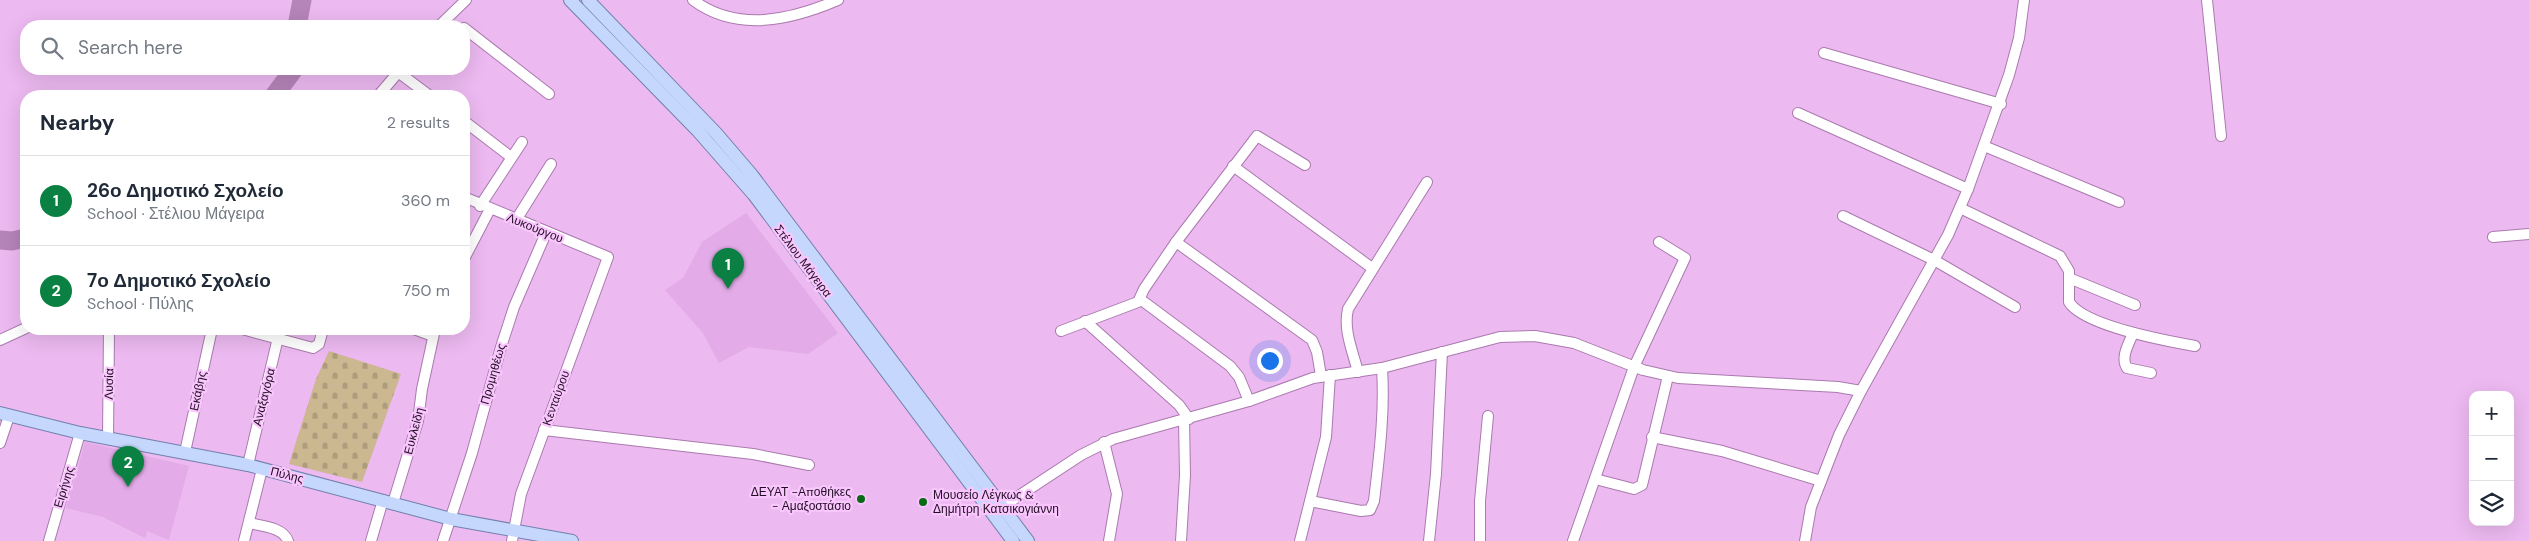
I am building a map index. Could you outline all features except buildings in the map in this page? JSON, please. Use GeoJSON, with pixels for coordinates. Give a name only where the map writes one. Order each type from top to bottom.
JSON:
{"type":"FeatureCollection","features":[{"type":"Feature","properties":{"kind":"main road","name":"Στέλιου Μάγειρα"},"geometry":{"type":"LineString","coordinates":[[570,0],[691,124],[741,179],[1013,541]]}},
{"type":"Feature","properties":{"kind":"main road","name":"Στέλιου Μάγειρα"},"geometry":{"type":"LineString","coordinates":[[588,0],[716,133],[752,175],[1028,541]]}},
{"type":"Feature","properties":{"kind":"main road","name":"Πύλης"},"geometry":{"type":"LineString","coordinates":[[4,415],[80,433],[248,465],[388,501],[512,536],[567,540]]}},
{"type":"Feature","properties":{"kind":"street"},"geometry":{"type":"LineString","coordinates":[[445,20],[466,0]]}},
{"type":"Feature","properties":{"kind":"street"},"geometry":{"type":"LineString","coordinates":[[696,1],[723,16],[762,21],[799,15],[838,0]]}},
{"type":"Feature","properties":{"kind":"street"},"geometry":{"type":"LineString","coordinates":[[1805,541],[1811,507],[1861,391],[1934,260],[1968,189],[2001,104],[2019,38],[2024,0]]}},
{"type":"Feature","properties":{"kind":"street"},"geometry":{"type":"LineString","coordinates":[[2207,0],[2221,136]]}},
{"type":"Feature","properties":{"kind":"street"},"geometry":{"type":"LineString","coordinates":[[449,16],[454,20]]}},
{"type":"Feature","properties":{"kind":"street"},"geometry":{"type":"LineString","coordinates":[[470,32],[549,94]]}},
{"type":"Feature","properties":{"kind":"street"},"geometry":{"type":"LineString","coordinates":[[1824,53],[2001,104]]}},
{"type":"Feature","properties":{"kind":"street"},"geometry":{"type":"LineString","coordinates":[[383,90],[395,75]]}},
{"type":"Feature","properties":{"kind":"street"},"geometry":{"type":"LineString","coordinates":[[405,75],[423,90]]}},
{"type":"Feature","properties":{"kind":"street"},"geometry":{"type":"LineString","coordinates":[[1798,113],[1968,189]]}},
{"type":"Feature","properties":{"kind":"street"},"geometry":{"type":"LineString","coordinates":[[470,126],[511,157]]}},
{"type":"Feature","properties":{"kind":"street"},"geometry":{"type":"LineString","coordinates":[[1061,331],[1130,306],[1140,300],[1144,288],[1176,242],[1208,204],[1256,136],[1305,165]]}},
{"type":"Feature","properties":{"kind":"street"},"geometry":{"type":"LineString","coordinates":[[470,244],[485,208],[511,157],[522,142]]}},
{"type":"Feature","properties":{"kind":"street"},"geometry":{"type":"LineString","coordinates":[[1984,146],[2119,202]]}},
{"type":"Feature","properties":{"kind":"street"},"geometry":{"type":"LineString","coordinates":[[516,220],[551,164]]}},
{"type":"Feature","properties":{"kind":"street"},"geometry":{"type":"LineString","coordinates":[[1233,166],[1372,268]]}},
{"type":"Feature","properties":{"kind":"street"},"geometry":{"type":"LineString","coordinates":[[1358,372],[1346,318],[1353,298],[1426,182]]}},
{"type":"Feature","properties":{"kind":"street","name":"Λυκούργου"},"geometry":{"type":"LineString","coordinates":[[470,200],[485,208],[608,257]]}},
{"type":"Feature","properties":{"kind":"street"},"geometry":{"type":"LineString","coordinates":[[1960,208],[2054,251],[2066,262],[2069,278],[2068,295],[2072,307],[2096,319],[2133,333],[2195,346]]}},
{"type":"Feature","properties":{"kind":"street"},"geometry":{"type":"LineString","coordinates":[[1843,216],[1934,260],[2015,307]]}},
{"type":"Feature","properties":{"kind":"street","name":"Προμηθέως"},"geometry":{"type":"LineString","coordinates":[[443,541],[472,453],[503,339],[527,275],[546,233]]}},
{"type":"Feature","properties":{"kind":"street"},"geometry":{"type":"LineString","coordinates":[[2493,237],[2529,234]]}},
{"type":"Feature","properties":{"kind":"street"},"geometry":{"type":"LineString","coordinates":[[1176,242],[1236,287],[1302,330],[1312,340],[1317,352],[1326,376],[1326,438],[1300,541]]}},
{"type":"Feature","properties":{"kind":"street"},"geometry":{"type":"LineString","coordinates":[[1573,541],[1634,367],[1685,258],[1659,242]]}},
{"type":"Feature","properties":{"kind":"street","name":"Κενταύρου"},"geometry":{"type":"LineString","coordinates":[[512,536],[521,494],[608,257]]}},
{"type":"Feature","properties":{"kind":"street"},"geometry":{"type":"LineString","coordinates":[[2069,278],[2135,305]]}},
{"type":"Feature","properties":{"kind":"street"},"geometry":{"type":"LineString","coordinates":[[1140,300],[1230,366],[1238,377],[1248,402]]}},
{"type":"Feature","properties":{"kind":"street"},"geometry":{"type":"LineString","coordinates":[[1085,321],[1179,405],[1186,419],[1186,466],[1181,541]]}},
{"type":"Feature","properties":{"kind":"street"},"geometry":{"type":"LineString","coordinates":[[0,340],[20,331]]}},
{"type":"Feature","properties":{"kind":"street"},"geometry":{"type":"LineString","coordinates":[[2133,333],[2123,358],[2124,363],[2127,368],[2151,373]]}},
{"type":"Feature","properties":{"kind":"street","name":"Λυσία"},"geometry":{"type":"LineString","coordinates":[[108,438],[109,335]]}},
{"type":"Feature","properties":{"kind":"street","name":"Εκάβης"},"geometry":{"type":"LineString","coordinates":[[185,452],[211,335]]}},
{"type":"Feature","properties":{"kind":"street","name":"Αναξαγόρα"},"geometry":{"type":"LineString","coordinates":[[248,465],[279,335]]}},
{"type":"Feature","properties":{"kind":"street"},"geometry":{"type":"LineString","coordinates":[[282,335],[316,347],[321,335]]}},
{"type":"Feature","properties":{"kind":"street","name":"Ευκλείδη"},"geometry":{"type":"LineString","coordinates":[[372,541],[418,421],[422,389],[433,335]]}},
{"type":"Feature","properties":{"kind":"street"},"geometry":{"type":"LineString","coordinates":[[1002,507],[1104,442],[1248,402],[1326,376],[1382,368],[1495,338],[1535,336],[1590,348],[1634,367],[1668,376],[1838,387],[1861,391]]}},
{"type":"Feature","properties":{"kind":"street"},"geometry":{"type":"LineString","coordinates":[[1429,541],[1435,495],[1442,352]]}},
{"type":"Feature","properties":{"kind":"street"},"geometry":{"type":"LineString","coordinates":[[1310,501],[1361,511],[1370,510],[1374,501],[1380,445],[1384,394],[1382,368]]}},
{"type":"Feature","properties":{"kind":"street"},"geometry":{"type":"LineString","coordinates":[[1595,479],[1627,489],[1638,489],[1642,485],[1668,376]]}},
{"type":"Feature","properties":{"kind":"street"},"geometry":{"type":"LineString","coordinates":[[0,443],[4,415]]}},
{"type":"Feature","properties":{"kind":"street"},"geometry":{"type":"LineString","coordinates":[[1480,541],[1480,501],[1488,416]]}},
{"type":"Feature","properties":{"kind":"street"},"geometry":{"type":"LineString","coordinates":[[544,430],[753,454],[809,465]]}},
{"type":"Feature","properties":{"kind":"street","name":"Ειρήνης"},"geometry":{"type":"LineString","coordinates":[[49,541],[80,433]]}},
{"type":"Feature","properties":{"kind":"street"},"geometry":{"type":"LineString","coordinates":[[1652,437],[1722,451],[1821,481]]}},
{"type":"Feature","properties":{"kind":"street"},"geometry":{"type":"LineString","coordinates":[[1104,442],[1117,494],[1109,541]]}},
{"type":"Feature","properties":{"kind":"street"},"geometry":{"type":"LineString","coordinates":[[244,541],[262,469]]}},
{"type":"Feature","properties":{"kind":"street"},"geometry":{"type":"LineString","coordinates":[[249,523],[280,531],[286,535],[288,541]]}},
{"type":"Feature","properties":{"kind":"shaded area"},"geometry":{"type":"Polygon","coordinates":[[[746,213],[838,333],[808,354],[749,347],[719,363],[703,333],[665,290],[683,278],[702,242],[746,213]]]}},
{"type":"Feature","properties":{"kind":"shaded area"},"geometry":{"type":"Polygon","coordinates":[[[85,442],[189,466],[169,540],[147,531],[145,538],[103,517],[66,508],[85,442]]]}},
{"type":"Feature","properties":{"kind":"green space"},"geometry":{"type":"Polygon","coordinates":[[[329,351],[401,374],[362,482],[289,464],[316,379],[329,351]]]}},
{"type":"Feature","properties":{"kind":"waterway"},"geometry":{"type":"LineString","coordinates":[[298,20],[302,0]]}},
{"type":"Feature","properties":{"kind":"waterway"},"geometry":{"type":"LineString","coordinates":[[278,90],[290,75]]}},
{"type":"Feature","properties":{"kind":"waterway"},"geometry":{"type":"LineString","coordinates":[[0,240],[20,239]]}},
{"type":"Feature","properties":{"kind":"place","name":"26ο Δημοτικό Σχολείο"},"geometry":{"type":"Point","coordinates":[728,289]}},
{"type":"Feature","properties":{"kind":"place","name":"7ο Δημοτικό Σχολείο"},"geometry":{"type":"Point","coordinates":[128,487]}},
{"type":"Feature","properties":{"kind":"place","name":"ΔΕΥΑΤ -Αποθήκες - Αμαξοστάσιο"},"geometry":{"type":"Point","coordinates":[861,499]}},
{"type":"Feature","properties":{"kind":"place","name":"Μουσείο Λέγκως & Δημήτρη Κατσικογιάννη"},"geometry":{"type":"Point","coordinates":[923,502]}}]}
